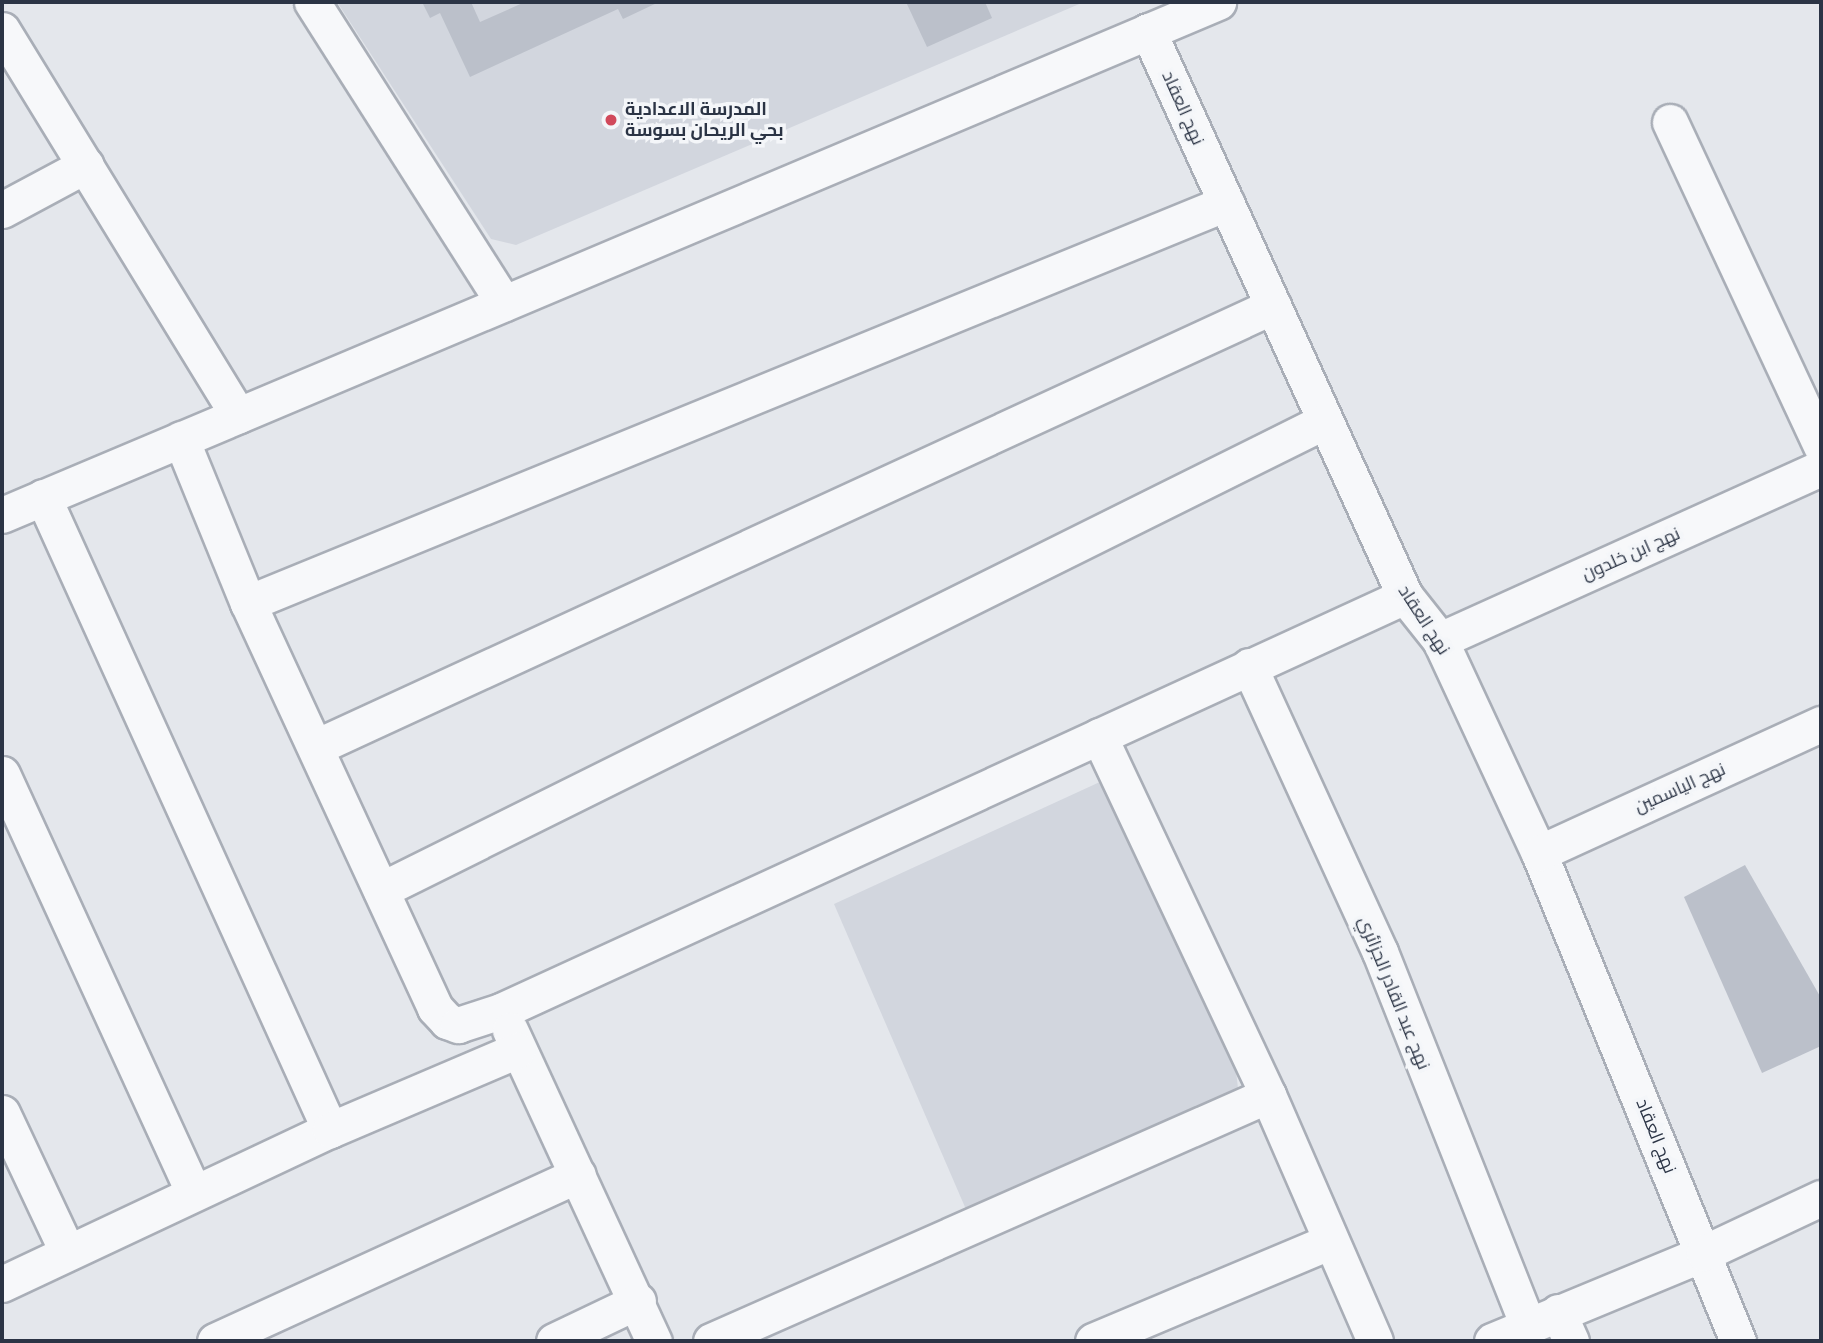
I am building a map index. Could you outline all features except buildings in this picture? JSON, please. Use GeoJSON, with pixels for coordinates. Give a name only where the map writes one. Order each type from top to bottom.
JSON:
{"type":"FeatureCollection","features":[{"type":"Feature","properties":{"kind":"street"},"geometry":{"type":"LineString","coordinates":[[312,2],[504,303]]}},
{"type":"Feature","properties":{"kind":"street"},"geometry":{"type":"LineString","coordinates":[[2,515],[1218,2]]}},
{"type":"Feature","properties":{"kind":"street"},"geometry":{"type":"LineString","coordinates":[[2,30],[238,415]]}},
{"type":"Feature","properties":{"kind":"street","name":"نهج العقاد"},"geometry":{"type":"LineString","coordinates":[[1148,31],[1405,596],[1440,640],[1539,853],[1738,1341]]}},
{"type":"Feature","properties":{"kind":"street"},"geometry":{"type":"LineString","coordinates":[[1670,122],[1821,446]]}},
{"type":"Feature","properties":{"kind":"street"},"geometry":{"type":"LineString","coordinates":[[2,210],[86,165]]}},
{"type":"Feature","properties":{"kind":"street"},"geometry":{"type":"LineString","coordinates":[[247,603],[1226,203]]}},
{"type":"Feature","properties":{"kind":"street"},"geometry":{"type":"LineString","coordinates":[[316,747],[1273,306]]}},
{"type":"Feature","properties":{"kind":"street"},"geometry":{"type":"LineString","coordinates":[[381,890],[1325,421]]}},
{"type":"Feature","properties":{"kind":"street"},"geometry":{"type":"LineString","coordinates":[[181,439],[247,603],[435,1008],[447,1021],[458,1025],[501,1010],[1405,596]]}},
{"type":"Feature","properties":{"kind":"street","name":"نهج ابن خلدون"},"geometry":{"type":"LineString","coordinates":[[1440,640],[1821,468]]}},
{"type":"Feature","properties":{"kind":"street"},"geometry":{"type":"LineString","coordinates":[[43,497],[330,1130]]}},
{"type":"Feature","properties":{"kind":"street","name":"نهج عبد القادر الجزائري"},"geometry":{"type":"LineString","coordinates":[[1249,666],[1552,1326]]}},
{"type":"Feature","properties":{"kind":"street","name":"نهج الياسمين"},"geometry":{"type":"LineString","coordinates":[[1539,853],[1821,724]]}},
{"type":"Feature","properties":{"kind":"street"},"geometry":{"type":"LineString","coordinates":[[1099,736],[1268,1095],[1375,1341]]}},
{"type":"Feature","properties":{"kind":"street"},"geometry":{"type":"LineString","coordinates":[[2,774],[194,1193]]}},
{"type":"Feature","properties":{"kind":"street"},"geometry":{"type":"LineString","coordinates":[[501,1010],[638,1301],[654,1341]]}},
{"type":"Feature","properties":{"kind":"street"},"geometry":{"type":"LineString","coordinates":[[2,1284],[67,1251],[330,1130],[518,1050]]}},
{"type":"Feature","properties":{"kind":"street"},"geometry":{"type":"LineString","coordinates":[[711,1341],[1268,1095]]}},
{"type":"Feature","properties":{"kind":"street"},"geometry":{"type":"LineString","coordinates":[[2,1113],[67,1251]]}},
{"type":"Feature","properties":{"kind":"street"},"geometry":{"type":"LineString","coordinates":[[215,1341],[578,1175]]}},
{"type":"Feature","properties":{"kind":"street"},"geometry":{"type":"LineString","coordinates":[[1492,1341],[1552,1326],[1821,1198]]}},
{"type":"Feature","properties":{"kind":"street"},"geometry":{"type":"LineString","coordinates":[[1093,1341],[1331,1241]]}},
{"type":"Feature","properties":{"kind":"street"},"geometry":{"type":"LineString","coordinates":[[554,1341],[638,1301]]}},
{"type":"Feature","properties":{"kind":"shaded area","name":"المدرسة الاعدادية بحي الريحان بسوسة"},"geometry":{"type":"Polygon","coordinates":[[[337,2],[1084,2],[516,245],[491,239],[337,2]]]}},
{"type":"Feature","properties":{"kind":"shaded area"},"geometry":{"type":"Polygon","coordinates":[[[1102,781],[1235,1063],[1238,1088],[1223,1102],[968,1214],[834,904],[1102,781]]]}},
{"type":"Feature","properties":{"kind":"place","name":"المدرسة الاعدادية بحي الريحان بسوسة"},"geometry":{"type":"Point","coordinates":[611,120]}}]}
